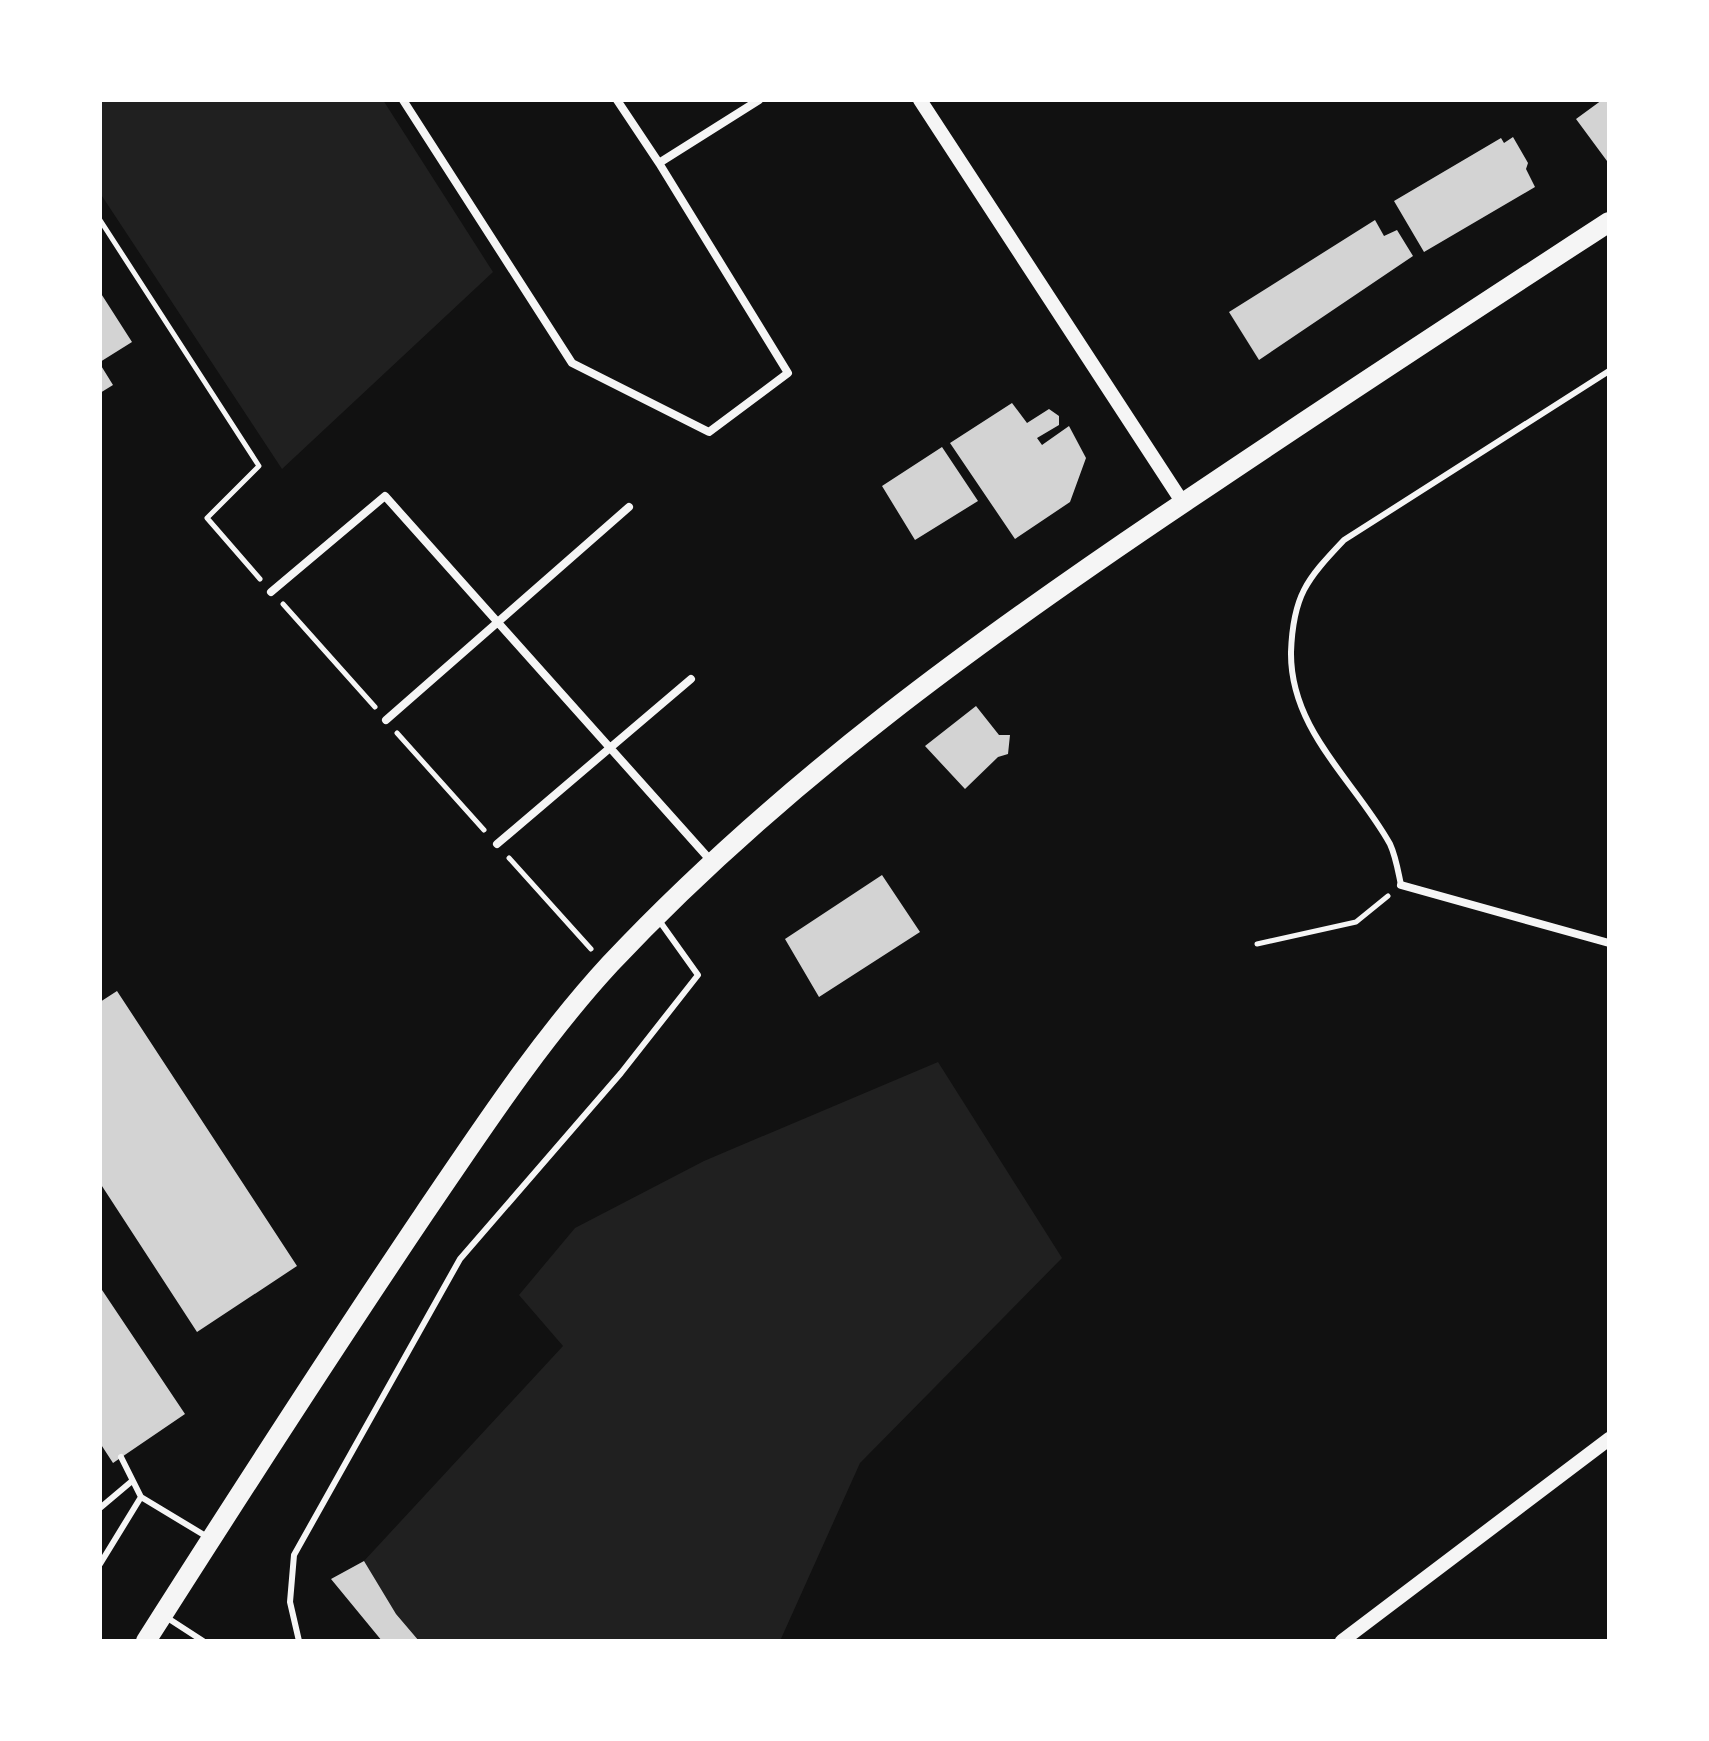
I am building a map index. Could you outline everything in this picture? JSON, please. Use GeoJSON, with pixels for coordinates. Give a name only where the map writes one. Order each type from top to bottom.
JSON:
{"type":"FeatureCollection","features":[{"type":"Feature","properties":{"kind":"main road"},"geometry":{"type":"LineString","coordinates":[[146,1641],[366,1299],[496,1109],[573,1007],[656,916],[713,863],[899,704],[1064,583],[1609,222]]}},
{"type":"Feature","properties":{"kind":"street"},"geometry":{"type":"LineString","coordinates":[[403,100],[572,363],[709,432],[788,373],[617,100]]}},
{"type":"Feature","properties":{"kind":"street"},"geometry":{"type":"LineString","coordinates":[[659,163],[759,100]]}},
{"type":"Feature","properties":{"kind":"street"},"geometry":{"type":"LineString","coordinates":[[920,100],[1183,503]]}},
{"type":"Feature","properties":{"kind":"street"},"geometry":{"type":"LineString","coordinates":[[271,592],[385,496],[713,863]]}},
{"type":"Feature","properties":{"kind":"street"},"geometry":{"type":"LineString","coordinates":[[386,720],[629,507]]}},
{"type":"Feature","properties":{"kind":"street"},"geometry":{"type":"LineString","coordinates":[[497,844],[691,679]]}},
{"type":"Feature","properties":{"kind":"street"},"geometry":{"type":"LineString","coordinates":[[1401,885],[1609,943]]}},
{"type":"Feature","properties":{"kind":"street"},"geometry":{"type":"LineString","coordinates":[[1342,1641],[1609,1439]]}},
{"type":"Feature","properties":{"kind":"lane"},"geometry":{"type":"LineString","coordinates":[[1401,885],[1390,844],[1307,725],[1291,670],[1292,618],[1311,576],[1344,540],[1609,371]]}},
{"type":"Feature","properties":{"kind":"lane"},"geometry":{"type":"LineString","coordinates":[[299,1641],[290,1602],[294,1555],[460,1259],[621,1073],[698,975],[656,916]]}},
{"type":"Feature","properties":{"kind":"lane"},"geometry":{"type":"LineString","coordinates":[[121,1457],[141,1497],[210,1539]]}},
{"type":"Feature","properties":{"kind":"lane"},"geometry":{"type":"LineString","coordinates":[[100,1508],[132,1481]]}},
{"type":"Feature","properties":{"kind":"lane"},"geometry":{"type":"LineString","coordinates":[[100,1564],[141,1497]]}},
{"type":"Feature","properties":{"kind":"lane"},"geometry":{"type":"LineString","coordinates":[[163,1615],[203,1641]]}},
{"type":"Feature","properties":{"kind":"path"},"geometry":{"type":"LineString","coordinates":[[100,220],[259,466],[207,518],[607,967]]}},
{"type":"Feature","properties":{"kind":"path"},"geometry":{"type":"LineString","coordinates":[[1257,944],[1356,922],[1401,885]]}},
{"type":"Feature","properties":{"kind":"shaded area"},"geometry":{"type":"Polygon","coordinates":[[[100,100],[383,100],[493,272],[282,469],[100,193],[100,100]]]}},
{"type":"Feature","properties":{"kind":"shaded area"},"geometry":{"type":"Polygon","coordinates":[[[938,1062],[1062,1258],[860,1463],[780,1641],[419,1641],[396,1614],[364,1561],[563,1346],[519,1295],[575,1228],[704,1161],[938,1062]]]}},
{"type":"Feature","properties":{"kind":"building"},"geometry":{"type":"Polygon","coordinates":[[[1602,100],[1609,100],[1607,161],[1576,119],[1602,100]]]}},
{"type":"Feature","properties":{"kind":"building"},"geometry":{"type":"Polygon","coordinates":[[[1513,137],[1528,163],[1526,169],[1535,187],[1424,252],[1394,201],[1501,138],[1504,143],[1513,137]]]}},
{"type":"Feature","properties":{"kind":"building"},"geometry":{"type":"Polygon","coordinates":[[[1375,220],[1384,236],[1397,230],[1413,256],[1259,360],[1229,312],[1375,220]]]}},
{"type":"Feature","properties":{"kind":"building"},"geometry":{"type":"Polygon","coordinates":[[[100,292],[132,342],[100,362],[100,292]]]}},
{"type":"Feature","properties":{"kind":"building"},"geometry":{"type":"Polygon","coordinates":[[[100,364],[113,385],[100,393],[100,364]]]}},
{"type":"Feature","properties":{"kind":"building"},"geometry":{"type":"Polygon","coordinates":[[[1012,403],[1027,423],[1049,409],[1059,416],[1059,425],[1037,438],[1042,445],[1069,426],[1086,458],[1070,502],[1015,539],[950,443],[1012,403]]]}},
{"type":"Feature","properties":{"kind":"building"},"geometry":{"type":"Polygon","coordinates":[[[942,447],[978,501],[915,540],[882,486],[942,447]]]}},
{"type":"Feature","properties":{"kind":"building"},"geometry":{"type":"Polygon","coordinates":[[[976,706],[999,735],[1010,735],[1008,754],[998,757],[965,789],[925,746],[976,706]]]}},
{"type":"Feature","properties":{"kind":"building"},"geometry":{"type":"Polygon","coordinates":[[[882,875],[920,932],[819,997],[785,939],[882,875]]]}},
{"type":"Feature","properties":{"kind":"building"},"geometry":{"type":"Polygon","coordinates":[[[117,991],[297,1266],[197,1332],[100,1183],[100,1002],[117,991]]]}},
{"type":"Feature","properties":{"kind":"building"},"geometry":{"type":"Polygon","coordinates":[[[100,1287],[185,1414],[113,1463],[100,1443],[100,1287]]]}},
{"type":"Feature","properties":{"kind":"building"},"geometry":{"type":"Polygon","coordinates":[[[364,1561],[396,1614],[419,1641],[382,1641],[331,1579],[364,1561]]]}}]}
